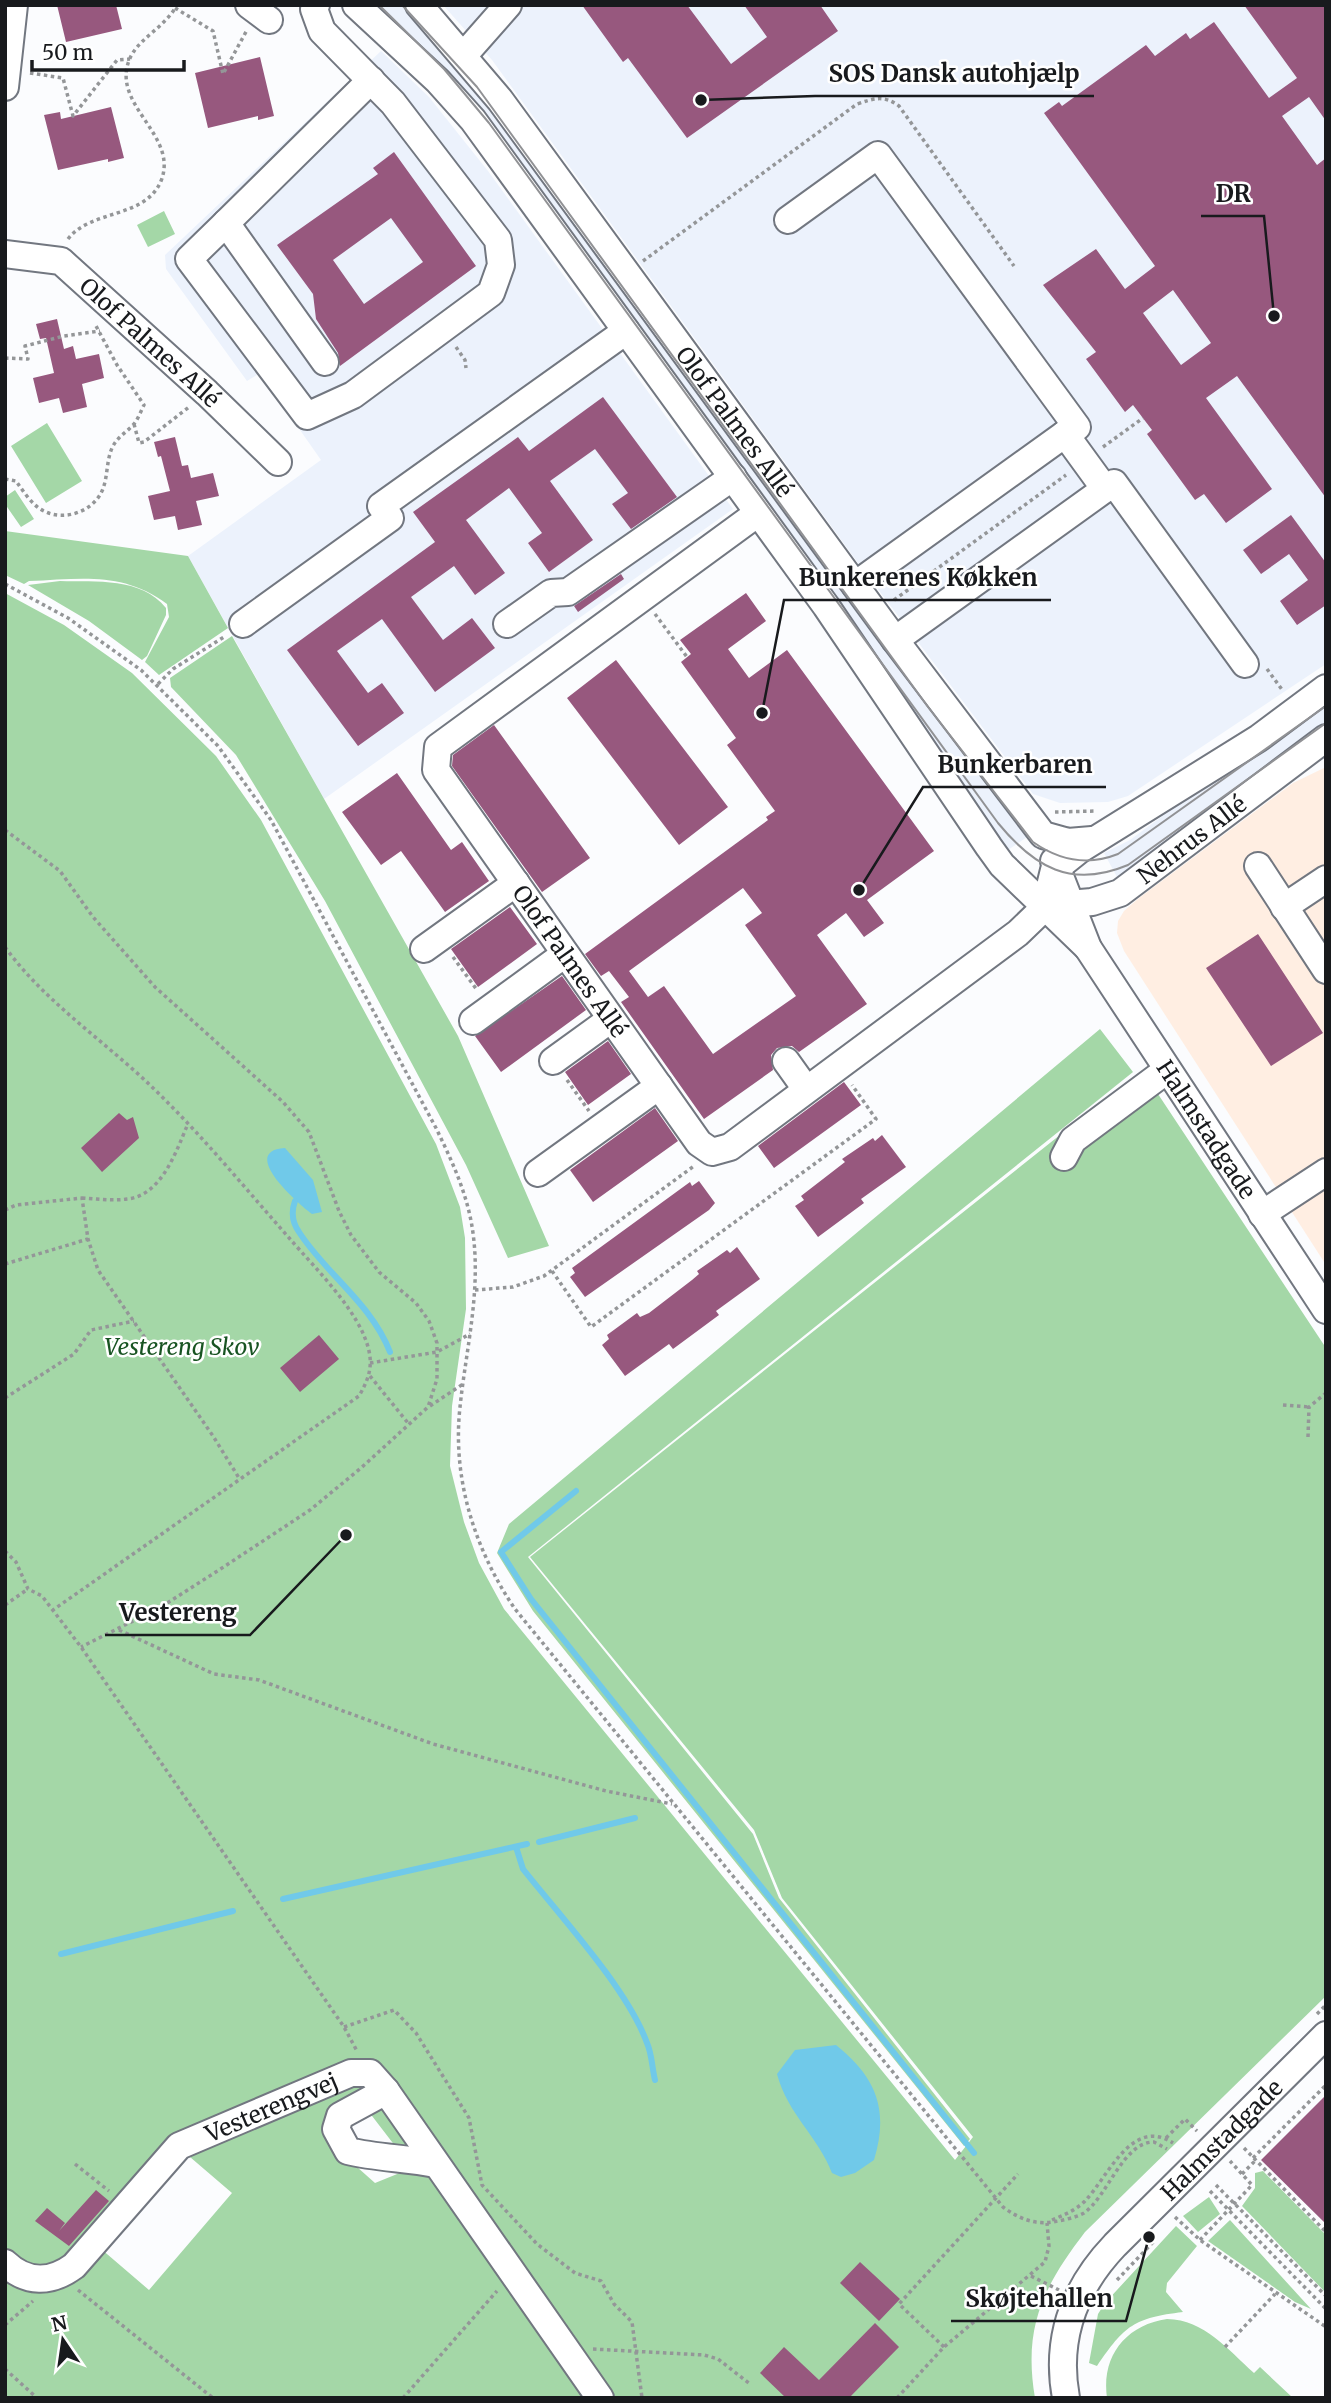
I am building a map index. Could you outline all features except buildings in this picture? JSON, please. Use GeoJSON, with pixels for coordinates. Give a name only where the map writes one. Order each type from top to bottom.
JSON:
{"type":"FeatureCollection","features":[{"type":"Feature","properties":{"kind":"street"},"geometry":{"type":"LineString","coordinates":[[6,79],[13,5]]}},
{"type":"Feature","properties":{"kind":"street"},"geometry":{"type":"LineString","coordinates":[[316,5],[314,9],[321,30],[371,80],[393,103],[498,240],[501,265],[491,293],[353,395],[307,416],[189,259],[371,80]]}},
{"type":"Feature","properties":{"kind":"street","name":"Olof Palmes Allé"},"geometry":{"type":"LineString","coordinates":[[356,5],[438,81],[472,120],[826,606],[989,847],[1058,905]]}},
{"type":"Feature","properties":{"kind":"street","name":"Olof Palmes Allé"},"geometry":{"type":"LineString","coordinates":[[419,5],[464,55],[895,640],[1047,823]]}},
{"type":"Feature","properties":{"kind":"street"},"geometry":{"type":"LineString","coordinates":[[464,55],[508,5]]}},
{"type":"Feature","properties":{"kind":"street"},"geometry":{"type":"LineString","coordinates":[[788,220],[878,155],[1077,427],[855,585]]}},
{"type":"Feature","properties":{"kind":"street"},"geometry":{"type":"LineString","coordinates":[[226,223],[325,362]]}},
{"type":"Feature","properties":{"kind":"street","name":"Olof Palmes Allé"},"geometry":{"type":"LineString","coordinates":[[5,254],[61,261],[207,393],[278,462]]}},
{"type":"Feature","properties":{"kind":"street"},"geometry":{"type":"LineString","coordinates":[[243,624],[390,518],[381,506],[626,331]]}},
{"type":"Feature","properties":{"kind":"street"},"geometry":{"type":"LineString","coordinates":[[1065,434],[1105,489]]}},
{"type":"Feature","properties":{"kind":"street"},"geometry":{"type":"LineString","coordinates":[[506,624],[551,593],[568,592],[733,477]]}},
{"type":"Feature","properties":{"kind":"street"},"geometry":{"type":"LineString","coordinates":[[895,640],[1114,483],[1245,664]]}},
{"type":"Feature","properties":{"kind":"street","name":"Olof Palmes Allé"},"geometry":{"type":"LineString","coordinates":[[712,1152],[699,1143],[436,770],[438,747],[758,513]]}},
{"type":"Feature","properties":{"kind":"street","name":"Nehrus Allé"},"geometry":{"type":"LineString","coordinates":[[1057,868],[1092,840],[1153,806],[1259,738],[1326,688]]}},
{"type":"Feature","properties":{"kind":"street","name":"Nehrus Allé"},"geometry":{"type":"LineString","coordinates":[[1058,905],[1101,900],[1120,893],[1326,738]]}},
{"type":"Feature","properties":{"kind":"street"},"geometry":{"type":"LineString","coordinates":[[1047,823],[1068,842],[1092,840]]}},
{"type":"Feature","properties":{"kind":"street","name":"Halmstadgade"},"geometry":{"type":"LineString","coordinates":[[1047,823],[1057,868],[1058,905],[1326,1310]]}},
{"type":"Feature","properties":{"kind":"street"},"geometry":{"type":"LineString","coordinates":[[1258,866],[1326,970]]}},
{"type":"Feature","properties":{"kind":"street"},"geometry":{"type":"LineString","coordinates":[[1284,906],[1326,879]]}},
{"type":"Feature","properties":{"kind":"street"},"geometry":{"type":"LineString","coordinates":[[431,943],[516,883]]}},
{"type":"Feature","properties":{"kind":"street"},"geometry":{"type":"LineString","coordinates":[[712,1152],[730,1147],[1058,905]]}},
{"type":"Feature","properties":{"kind":"street"},"geometry":{"type":"LineString","coordinates":[[482,1014],[565,954]]}},
{"type":"Feature","properties":{"kind":"street"},"geometry":{"type":"LineString","coordinates":[[554,1061],[611,1019]]}},
{"type":"Feature","properties":{"kind":"street"},"geometry":{"type":"LineString","coordinates":[[786,1061],[806,1089]]}},
{"type":"Feature","properties":{"kind":"street"},"geometry":{"type":"LineString","coordinates":[[1064,1157],[1073,1140],[1167,1070]]}},
{"type":"Feature","properties":{"kind":"street"},"geometry":{"type":"LineString","coordinates":[[537,1173],[659,1086]]}},
{"type":"Feature","properties":{"kind":"street"},"geometry":{"type":"LineString","coordinates":[[1262,1214],[1326,1172]]}},
{"type":"Feature","properties":{"kind":"street","name":"Halmstadgade"},"geometry":{"type":"LineString","coordinates":[[1066,2398],[1062,2355],[1064,2337],[1074,2305],[1090,2275],[1115,2245],[1326,2035]]}},
{"type":"Feature","properties":{"kind":"street","name":"Vesterengvej"},"geometry":{"type":"LineString","coordinates":[[61,2276],[74,2266],[179,2146],[351,2073],[378,2082]]}},
{"type":"Feature","properties":{"kind":"street"},"geometry":{"type":"LineString","coordinates":[[436,2164],[406,2158],[374,2158],[348,2151],[336,2129],[340,2116],[378,2082],[436,2164],[600,2398]]}},
{"type":"Feature","properties":{"kind":"street"},"geometry":{"type":"LineString","coordinates":[[5,2263],[13,2271],[31,2278],[43,2280],[61,2276]]}},
{"type":"Feature","properties":{"kind":"path"},"geometry":{"type":"LineString","coordinates":[[175,8],[214,32],[223,74],[258,12]]}},
{"type":"Feature","properties":{"kind":"path"},"geometry":{"type":"LineString","coordinates":[[6,79],[63,78],[73,116],[117,60],[130,59]]}},
{"type":"Feature","properties":{"kind":"path"},"geometry":{"type":"LineString","coordinates":[[5,358],[29,359],[25,346],[64,336],[136,328]]}},
{"type":"Feature","properties":{"kind":"path"},"geometry":{"type":"LineString","coordinates":[[134,424],[139,443],[144,442],[207,393]]}},
{"type":"Feature","properties":{"kind":"path"},"geometry":{"type":"LineString","coordinates":[[886,605],[1143,418]]}},
{"type":"Feature","properties":{"kind":"path"},"geometry":{"type":"LineString","coordinates":[[5,584],[68,618],[158,684],[218,746],[271,820],[436,1128],[455,1168],[473,1233],[475,1290],[463,1384],[459,1452],[463,1488],[484,1554],[515,1608],[996,2200],[1014,2215],[1047,2223],[1066,2220],[1085,2212],[1139,2146],[1154,2142],[1167,2149]]}},
{"type":"Feature","properties":{"kind":"path"},"geometry":{"type":"LineString","coordinates":[[643,598],[687,657]]}},
{"type":"Feature","properties":{"kind":"path"},"geometry":{"type":"LineString","coordinates":[[158,684],[173,669],[243,624]]}},
{"type":"Feature","properties":{"kind":"path"},"geometry":{"type":"LineString","coordinates":[[1245,664],[1258,655],[1297,709]]}},
{"type":"Feature","properties":{"kind":"path"},"geometry":{"type":"LineString","coordinates":[[1047,823],[1107,810]]}},
{"type":"Feature","properties":{"kind":"path"},"geometry":{"type":"LineString","coordinates":[[5,830],[60,871],[93,917],[155,987],[282,1102],[309,1132],[339,1212],[351,1235],[379,1272],[415,1303],[429,1321],[437,1352],[437,1379],[428,1407]]}},
{"type":"Feature","properties":{"kind":"path"},"geometry":{"type":"LineString","coordinates":[[431,943],[482,1014]]}},
{"type":"Feature","properties":{"kind":"path"},"geometry":{"type":"LineString","coordinates":[[5,947],[52,999],[136,1072],[319,1272],[360,1327],[370,1353],[370,1376],[359,1396],[53,1610]]}},
{"type":"Feature","properties":{"kind":"path"},"geometry":{"type":"LineString","coordinates":[[554,1061],[601,1128]]}},
{"type":"Feature","properties":{"kind":"path"},"geometry":{"type":"LineString","coordinates":[[552,1271],[591,1327],[876,1119],[838,1066]]}},
{"type":"Feature","properties":{"kind":"path"},"geometry":{"type":"LineString","coordinates":[[5,1210],[16,1205],[82,1198],[130,1199],[154,1185],[171,1165],[187,1126]]}},
{"type":"Feature","properties":{"kind":"path"},"geometry":{"type":"LineString","coordinates":[[475,1290],[513,1287],[552,1271],[712,1152]]}},
{"type":"Feature","properties":{"kind":"path"},"geometry":{"type":"LineString","coordinates":[[82,1198],[88,1239],[98,1270],[214,1436],[239,1479]]}},
{"type":"Feature","properties":{"kind":"path"},"geometry":{"type":"LineString","coordinates":[[5,1264],[88,1239]]}},
{"type":"Feature","properties":{"kind":"path"},"geometry":{"type":"LineString","coordinates":[[5,1398],[74,1354],[91,1330],[134,1321]]}},
{"type":"Feature","properties":{"kind":"path"},"geometry":{"type":"LineString","coordinates":[[370,1363],[437,1352],[470,1334]]}},
{"type":"Feature","properties":{"kind":"path"},"geometry":{"type":"LineString","coordinates":[[370,1376],[408,1423]]}},
{"type":"Feature","properties":{"kind":"path"},"geometry":{"type":"LineString","coordinates":[[81,1647],[119,1630],[184,1592],[310,1510],[362,1468],[408,1423],[463,1384]]}},
{"type":"Feature","properties":{"kind":"path"},"geometry":{"type":"LineString","coordinates":[[1283,1405],[1309,1407],[1326,1393]]}},
{"type":"Feature","properties":{"kind":"path"},"geometry":{"type":"LineString","coordinates":[[1308,1437],[1309,1407]]}},
{"type":"Feature","properties":{"kind":"path"},"geometry":{"type":"LineString","coordinates":[[5,1551],[16,1562],[28,1589],[42,1596],[81,1647],[344,2027],[378,2082]]}},
{"type":"Feature","properties":{"kind":"path"},"geometry":{"type":"LineString","coordinates":[[5,1605],[28,1589]]}},
{"type":"Feature","properties":{"kind":"path"},"geometry":{"type":"LineString","coordinates":[[119,1630],[214,1674],[259,1680],[433,1744],[606,1791],[674,1804]]}},
{"type":"Feature","properties":{"kind":"path"},"geometry":{"type":"LineString","coordinates":[[344,2027],[394,2010],[416,2033],[469,2118],[482,2185],[537,2245],[575,2273],[601,2281],[614,2304],[632,2322],[642,2398]]}},
{"type":"Feature","properties":{"kind":"path"},"geometry":{"type":"LineString","coordinates":[[1242,2174],[1326,2085]]}},
{"type":"Feature","properties":{"kind":"path"},"geometry":{"type":"LineString","coordinates":[[1166,2138],[1185,2119],[1198,2132]]}},
{"type":"Feature","properties":{"kind":"path"},"geometry":{"type":"LineString","coordinates":[[1047,2223],[1083,2204],[1121,2153],[1138,2139],[1154,2134],[1173,2143]]}},
{"type":"Feature","properties":{"kind":"path"},"geometry":{"type":"LineString","coordinates":[[1219,2169],[1242,2146],[1326,2232]]}},
{"type":"Feature","properties":{"kind":"path"},"geometry":{"type":"LineString","coordinates":[[1200,2240],[1252,2185],[1228,2160]]}},
{"type":"Feature","properties":{"kind":"path"},"geometry":{"type":"LineString","coordinates":[[75,2164],[127,2205]]}},
{"type":"Feature","properties":{"kind":"path"},"geometry":{"type":"LineString","coordinates":[[944,2347],[899,2304],[1018,2175]]}},
{"type":"Feature","properties":{"kind":"path"},"geometry":{"type":"LineString","coordinates":[[1216,2185],[1326,2296]]}},
{"type":"Feature","properties":{"kind":"path"},"geometry":{"type":"LineString","coordinates":[[1210,2191],[1326,2309]]}},
{"type":"Feature","properties":{"kind":"path"},"geometry":{"type":"LineString","coordinates":[[1168,2223],[1173,2215],[1200,2240],[1326,2328]]}},
{"type":"Feature","properties":{"kind":"path"},"geometry":{"type":"LineString","coordinates":[[897,2398],[944,2347],[1045,2262],[1049,2246],[1047,2223]]}},
{"type":"Feature","properties":{"kind":"path"},"geometry":{"type":"LineString","coordinates":[[1116,2282],[1158,2238]]}},
{"type":"Feature","properties":{"kind":"path"},"geometry":{"type":"LineString","coordinates":[[61,2276],[213,2398]]}},
{"type":"Feature","properties":{"kind":"path"},"geometry":{"type":"LineString","coordinates":[[403,2398],[498,2290],[515,2277]]}},
{"type":"Feature","properties":{"kind":"path"},"geometry":{"type":"LineString","coordinates":[[1225,2347],[1275,2294]]}},
{"type":"Feature","properties":{"kind":"path"},"geometry":{"type":"LineString","coordinates":[[565,2348],[704,2355],[718,2359],[750,2384]]}},
{"type":"Feature","properties":{"kind":"path"},"geometry":{"type":"LineString","coordinates":[[5,2369],[37,2398]]}},
{"type":"Feature","properties":{"kind":"shaded area"},"geometry":{"type":"Polygon","coordinates":[[[368,5],[409,5],[433,28],[1033,833],[1005,852],[468,106],[368,5]]]}},
{"type":"Feature","properties":{"kind":"shaded area"},"geometry":{"type":"Polygon","coordinates":[[[443,5],[1326,5],[1326,664],[1128,796],[1108,802],[1060,803],[1033,794],[858,563],[492,60],[443,5]]]}},
{"type":"Feature","properties":{"kind":"shaded area"},"geometry":{"type":"Polygon","coordinates":[[[381,51],[429,97],[488,171],[733,509],[324,799],[188,556],[321,460],[260,373],[247,381],[166,269],[165,255],[381,51]]]}},
{"type":"Feature","properties":{"kind":"shaded area"},"geometry":{"type":"Polygon","coordinates":[[[1326,695],[1326,732],[1129,872],[1117,877],[1104,853],[1130,840],[1326,695]]]}},
{"type":"Feature","properties":{"kind":"shaded area"},"geometry":{"type":"Polygon","coordinates":[[[1326,767],[1326,1265],[1124,951],[1117,933],[1118,921],[1124,911],[1139,898],[1293,783],[1326,767]]]}},
{"type":"Feature","properties":{"kind":"green space"},"geometry":{"type":"Polygon","coordinates":[[[164,211],[175,234],[148,247],[137,225],[164,211]]]}},
{"type":"Feature","properties":{"kind":"green space"},"geometry":{"type":"Polygon","coordinates":[[[47,423],[82,481],[46,503],[11,446],[47,423]]]}},
{"type":"Feature","properties":{"kind":"green space"},"geometry":{"type":"Polygon","coordinates":[[[15,490],[34,519],[21,527],[5,504],[5,497],[15,490]]]}},
{"type":"Feature","properties":{"kind":"green space"},"geometry":{"type":"Polygon","coordinates":[[[5,531],[188,556],[228,628],[159,675],[145,662],[169,617],[167,604],[134,586],[101,579],[29,581],[24,584],[5,575],[5,531]]]}},
{"type":"Feature","properties":{"kind":"green space"},"geometry":{"type":"Polygon","coordinates":[[[60,581],[117,583],[144,591],[156,598],[166,608],[166,615],[147,656],[142,660],[89,621],[28,585],[60,581]]]}},
{"type":"Feature","properties":{"kind":"green space","name":"Vestereng Skov"},"geometry":{"type":"Polygon","coordinates":[[[5,593],[64,625],[132,673],[216,756],[261,820],[436,1144],[460,1207],[465,1238],[466,1309],[452,1406],[450,1466],[464,1522],[479,1563],[504,1609],[955,2160],[973,2137],[782,1898],[754,1830],[530,1557],[1065,1131],[1131,1101],[1158,1094],[1326,1348],[1326,1996],[1085,2232],[1070,2252],[1048,2290],[1034,2329],[1032,2373],[1035,2398],[5,2398],[5,593]],[[359,2099],[324,2126],[348,2159],[375,2183],[412,2168],[359,2099]],[[183,2151],[100,2248],[149,2290],[232,2193],[183,2151]]]}},
{"type":"Feature","properties":{"kind":"green space"},"geometry":{"type":"Polygon","coordinates":[[[232,636],[458,1036],[549,1246],[508,1258],[466,1165],[325,901],[236,755],[171,687],[170,678],[232,636]]]}},
{"type":"Feature","properties":{"kind":"green space"},"geometry":{"type":"Polygon","coordinates":[[[1100,1029],[1133,1072],[528,1557],[753,1834],[779,1898],[970,2139],[964,2146],[533,1611],[497,1553],[509,1524],[1100,1029]]]}},
{"type":"Feature","properties":{"kind":"green space"},"geometry":{"type":"Polygon","coordinates":[[[1263,2171],[1326,2235],[1326,2293],[1242,2206],[1255,2188],[1255,2173],[1263,2171]]]}},
{"type":"Feature","properties":{"kind":"green space"},"geometry":{"type":"Polygon","coordinates":[[[1209,2197],[1220,2214],[1198,2232],[1183,2216],[1209,2197]]]}},
{"type":"Feature","properties":{"kind":"green space"},"geometry":{"type":"Polygon","coordinates":[[[1230,2220],[1311,2309],[1295,2302],[1208,2241],[1230,2220]]]}},
{"type":"Feature","properties":{"kind":"green space"},"geometry":{"type":"Polygon","coordinates":[[[1176,2226],[1197,2246],[1167,2283],[1166,2292],[1183,2312],[1153,2317],[1132,2326],[1115,2341],[1097,2366],[1089,2363],[1098,2314],[1176,2226]]]}},
{"type":"Feature","properties":{"kind":"green space"},"geometry":{"type":"Polygon","coordinates":[[[1167,2319],[1193,2324],[1204,2330],[1254,2373],[1260,2367],[1293,2398],[1107,2398],[1108,2369],[1119,2345],[1139,2328],[1167,2319]]]}},
{"type":"Feature","properties":{"kind":"water"},"geometry":{"type":"Polygon","coordinates":[[[285,1148],[313,1180],[322,1212],[312,1214],[305,1209],[269,1168],[267,1158],[272,1151],[285,1148]]]}},
{"type":"Feature","properties":{"kind":"water"},"geometry":{"type":"Polygon","coordinates":[[[836,2045],[850,2057],[870,2083],[876,2096],[880,2126],[874,2160],[855,2173],[841,2177],[832,2173],[819,2148],[788,2102],[777,2074],[795,2050],[836,2045]]]}},
{"type":"Feature","properties":{"kind":"waterway"},"geometry":{"type":"LineString","coordinates":[[295,1201],[293,1217],[299,1232],[372,1318],[390,1352]]}},
{"type":"Feature","properties":{"kind":"waterway"},"geometry":{"type":"LineString","coordinates":[[576,1491],[501,1552],[531,1599],[974,2153]]}},
{"type":"Feature","properties":{"kind":"waterway"},"geometry":{"type":"LineString","coordinates":[[539,1842],[635,1818]]}},
{"type":"Feature","properties":{"kind":"waterway"},"geometry":{"type":"LineString","coordinates":[[283,1899],[527,1844]]}},
{"type":"Feature","properties":{"kind":"waterway"},"geometry":{"type":"LineString","coordinates":[[516,1847],[523,1869],[609,1976],[624,1999],[649,2047],[655,2080]]}},
{"type":"Feature","properties":{"kind":"waterway"},"geometry":{"type":"LineString","coordinates":[[61,1954],[233,1911]]}},
{"type":"Feature","properties":{"kind":"tram line"},"geometry":{"type":"LineString","coordinates":[[379,5],[444,69],[489,123],[998,823],[1025,852],[1055,870],[1071,874],[1089,875],[1128,865],[1326,723]]}},
{"type":"Feature","properties":{"kind":"tram line"},"geometry":{"type":"LineString","coordinates":[[402,5],[477,87],[928,707],[1033,842],[1053,854],[1074,860],[1096,860],[1118,854],[1326,706]]}},
{"type":"Feature","properties":{"kind":"place","name":"SOS Dansk autohjælp"},"geometry":{"type":"Point","coordinates":[701,100]}},
{"type":"Feature","properties":{"kind":"place","name":"DR"},"geometry":{"type":"Point","coordinates":[1274,316]}},
{"type":"Feature","properties":{"kind":"place","name":"Bunkerenes Køkken"},"geometry":{"type":"Point","coordinates":[762,713]}},
{"type":"Feature","properties":{"kind":"place","name":"Bunkerbaren"},"geometry":{"type":"Point","coordinates":[859,890]}},
{"type":"Feature","properties":{"kind":"place","name":"Vestereng"},"geometry":{"type":"Point","coordinates":[346,1535]}},
{"type":"Feature","properties":{"kind":"place","name":"Skøjtehallen"},"geometry":{"type":"Point","coordinates":[1149,2237]}}]}
